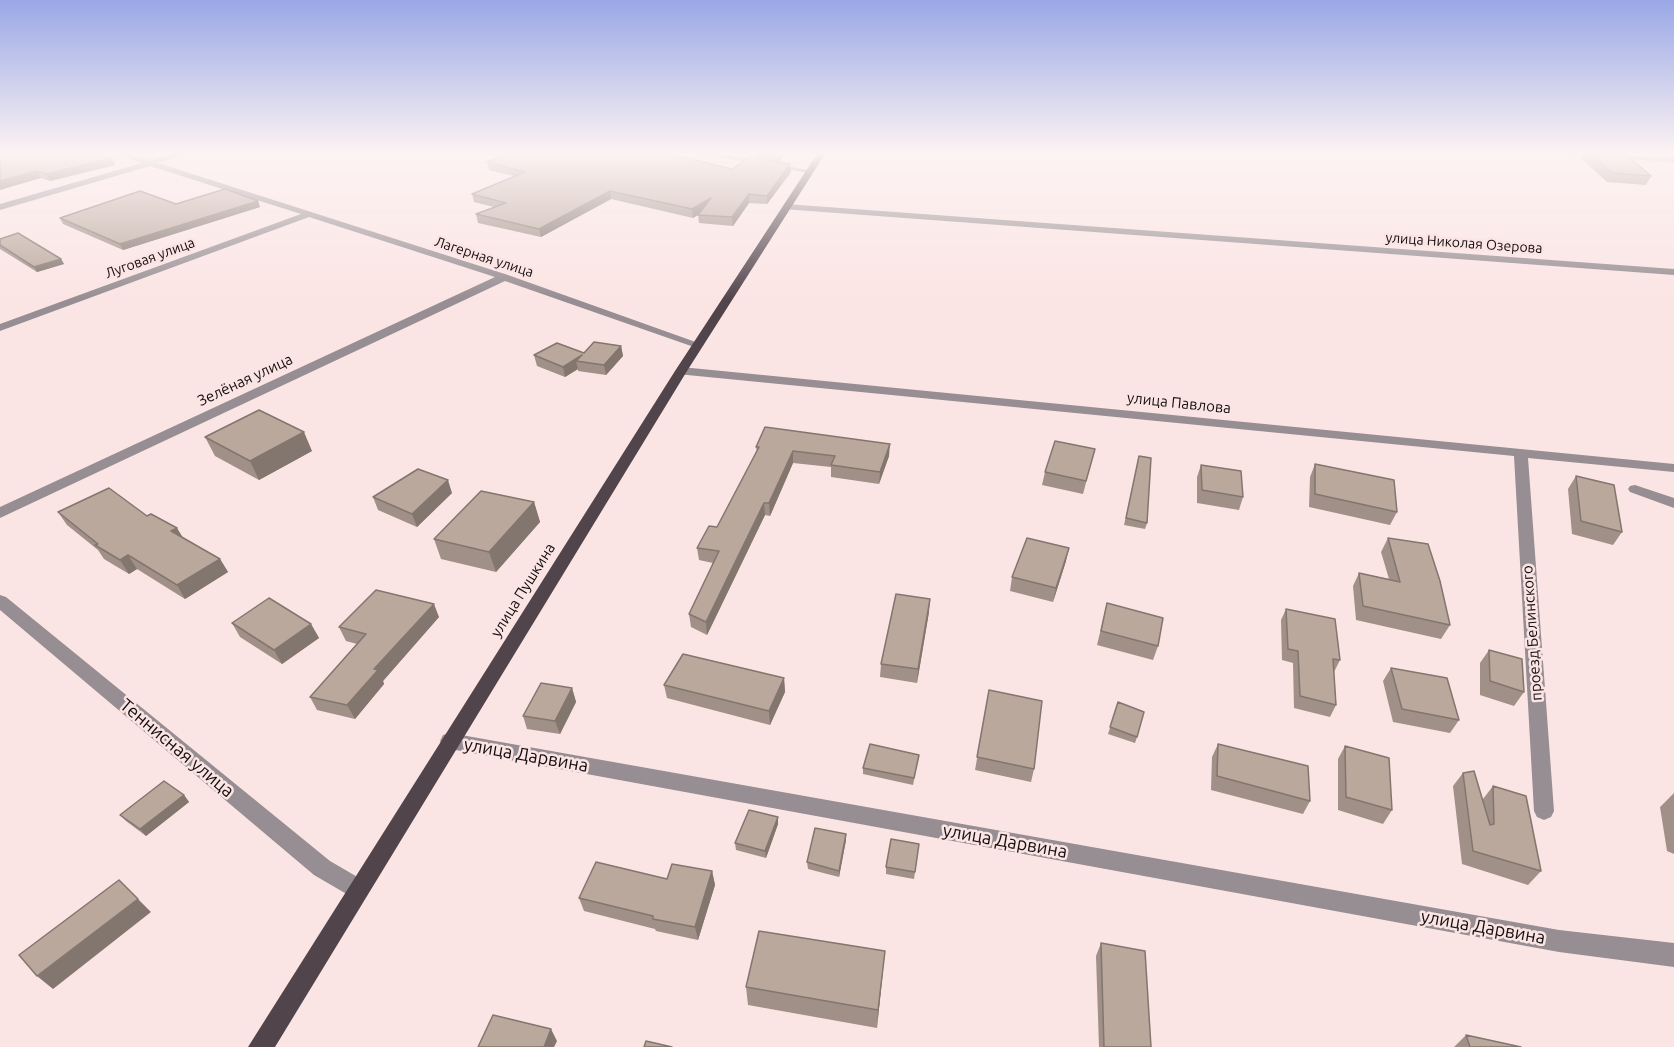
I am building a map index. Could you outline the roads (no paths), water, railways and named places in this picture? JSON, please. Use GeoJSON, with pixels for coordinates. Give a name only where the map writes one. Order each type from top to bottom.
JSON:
{"type":"FeatureCollection","features":[{"type":"Feature","properties":{"kind":"main road","name":"улица Пушкина"},"geometry":{"type":"LineString","coordinates":[[261,1047],[681,371],[789,203]]}},
{"type":"Feature","properties":{"kind":"street","name":"Лагерная улица"},"geometry":{"type":"LineString","coordinates":[[275,203],[504,277],[698,345]]}},
{"type":"Feature","properties":{"kind":"street","name":"улица Николая Озерова"},"geometry":{"type":"LineString","coordinates":[[786,207],[1674,272]]}},
{"type":"Feature","properties":{"kind":"street","name":"Луговая улица"},"geometry":{"type":"LineString","coordinates":[[0,327],[310,214]]}},
{"type":"Feature","properties":{"kind":"street","name":"Зелёная улица"},"geometry":{"type":"LineString","coordinates":[[0,513],[504,277]]}},
{"type":"Feature","properties":{"kind":"street","name":"улица Павлова"},"geometry":{"type":"LineString","coordinates":[[681,371],[1674,468]]}},
{"type":"Feature","properties":{"kind":"street","name":"проезд Белинского"},"geometry":{"type":"LineString","coordinates":[[1521,454],[1544,811]]}},
{"type":"Feature","properties":{"kind":"street"},"geometry":{"type":"LineString","coordinates":[[1635,489],[1674,503]]}},
{"type":"Feature","properties":{"kind":"street","name":"Теннисная улица"},"geometry":{"type":"LineString","coordinates":[[0,601],[322,868],[358,889]]}},
{"type":"Feature","properties":{"kind":"street","name":"улица Дарвина"},"geometry":{"type":"LineString","coordinates":[[450,741],[1559,941],[1674,955]]}}]}
